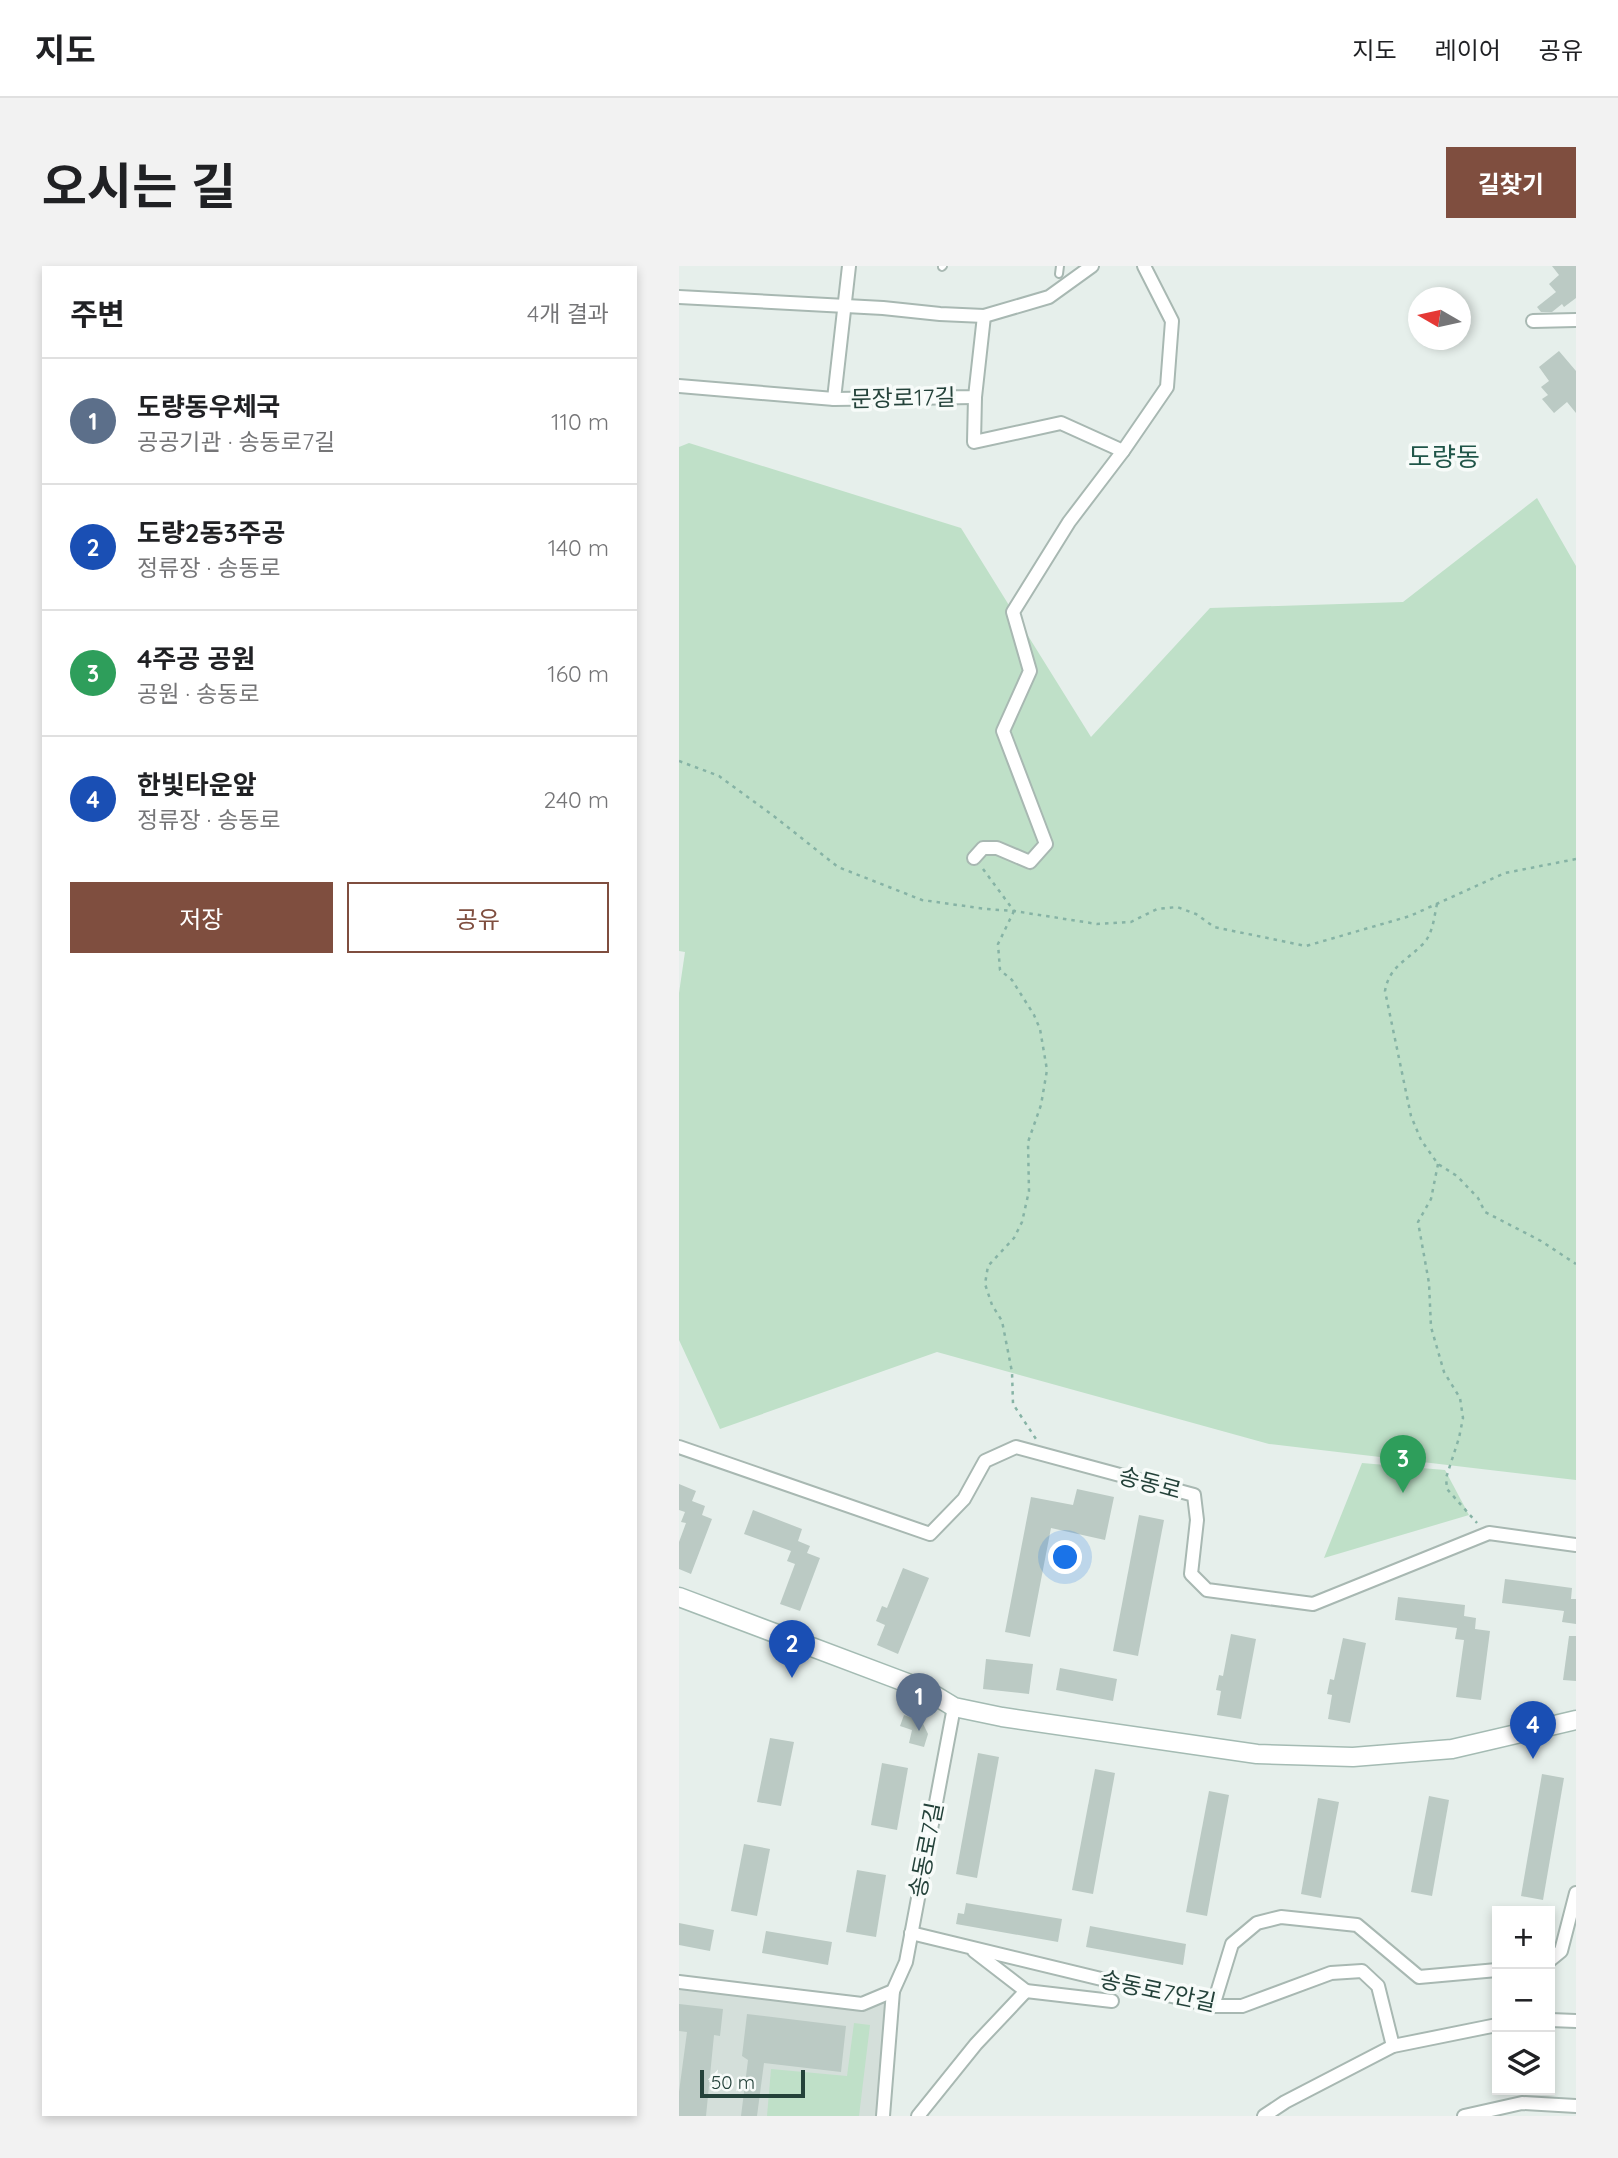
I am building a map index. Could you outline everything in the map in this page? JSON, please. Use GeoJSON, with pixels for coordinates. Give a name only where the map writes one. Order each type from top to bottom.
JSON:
{"type":"FeatureCollection","features":[{"type":"Feature","properties":{"kind":"street","name":"문장로17길"},"geometry":{"type":"LineString","coordinates":[[834,399],[842,307],[849,266]]}},
{"type":"Feature","properties":{"kind":"street"},"geometry":{"type":"LineString","coordinates":[[679,297],[984,316],[1049,297],[1092,266]]}},
{"type":"Feature","properties":{"kind":"street"},"geometry":{"type":"LineString","coordinates":[[974,858],[983,848],[997,848],[1030,862],[1046,844],[1003,731],[1030,671],[1013,612],[1069,522],[1167,387],[1172,321],[1144,266]]}},
{"type":"Feature","properties":{"kind":"street","name":"문장로17길"},"geometry":{"type":"LineString","coordinates":[[679,386],[834,399],[975,397],[984,316]]}},
{"type":"Feature","properties":{"kind":"street"},"geometry":{"type":"LineString","coordinates":[[1533,321],[1576,320]]}},
{"type":"Feature","properties":{"kind":"street"},"geometry":{"type":"LineString","coordinates":[[975,397],[974,442],[1061,423],[1123,451]]}},
{"type":"Feature","properties":{"kind":"street","name":"송동로"},"geometry":{"type":"LineString","coordinates":[[679,1447],[930,1534],[964,1500],[985,1461],[1016,1447],[1194,1495],[1198,1520],[1191,1574],[1207,1590],[1313,1604],[1489,1533],[1576,1545]]}},
{"type":"Feature","properties":{"kind":"street"},"geometry":{"type":"LineString","coordinates":[[679,1597],[926,1690],[954,1707],[1147,1740],[1257,1754],[1353,1757],[1452,1749],[1576,1720]]}},
{"type":"Feature","properties":{"kind":"street","name":"송동로7길"},"geometry":{"type":"LineString","coordinates":[[883,2116],[893,1992],[906,1962],[954,1707]]}},
{"type":"Feature","properties":{"kind":"street"},"geometry":{"type":"LineString","coordinates":[[1555,1956],[1561,1951],[1576,1892]]}},
{"type":"Feature","properties":{"kind":"street"},"geometry":{"type":"LineString","coordinates":[[1213,2006],[1232,1944],[1257,1923],[1281,1917],[1357,1924],[1419,1977],[1492,1970]]}},
{"type":"Feature","properties":{"kind":"street","name":"송동로7안길"},"geometry":{"type":"LineString","coordinates":[[911,1933],[1213,2006],[1242,2006],[1331,1973],[1362,1971],[1378,1986],[1394,2046]]}},
{"type":"Feature","properties":{"kind":"street"},"geometry":{"type":"LineString","coordinates":[[969,1948],[1026,1991],[1112,2001]]}},
{"type":"Feature","properties":{"kind":"street"},"geometry":{"type":"LineString","coordinates":[[679,1982],[862,2004],[893,1992]]}},
{"type":"Feature","properties":{"kind":"street"},"geometry":{"type":"LineString","coordinates":[[918,2116],[976,2044],[1026,1991]]}},
{"type":"Feature","properties":{"kind":"street"},"geometry":{"type":"LineString","coordinates":[[1555,2020],[1576,2021]]}},
{"type":"Feature","properties":{"kind":"street"},"geometry":{"type":"LineString","coordinates":[[1264,2116],[1285,2102],[1394,2046],[1492,2026]]}},
{"type":"Feature","properties":{"kind":"street"},"geometry":{"type":"LineString","coordinates":[[1464,2116],[1522,2103],[1576,2106]]}},
{"type":"Feature","properties":{"kind":"lane"},"geometry":{"type":"LineString","coordinates":[[1059,274],[1060,266]]}},
{"type":"Feature","properties":{"kind":"path"},"geometry":{"type":"LineString","coordinates":[[679,761],[719,776],[838,867],[922,900],[1097,924],[1131,922],[1157,909],[1177,907],[1196,914],[1214,927],[1306,946],[1410,916],[1506,873],[1576,859]]}},
{"type":"Feature","properties":{"kind":"path"},"geometry":{"type":"LineString","coordinates":[[974,858],[1014,911]]}},
{"type":"Feature","properties":{"kind":"path"},"geometry":{"type":"LineString","coordinates":[[1437,904],[1429,936],[1423,945],[1392,970],[1385,991],[1411,1116],[1421,1140],[1438,1164],[1457,1176],[1478,1198],[1485,1212],[1541,1241],[1576,1264]]}},
{"type":"Feature","properties":{"kind":"path"},"geometry":{"type":"LineString","coordinates":[[1014,911],[998,944],[1000,970],[1011,980],[1034,1015],[1040,1029],[1047,1070],[1041,1105],[1028,1142],[1029,1191],[1022,1222],[1014,1238],[988,1266],[985,1284],[992,1305],[1002,1321],[1012,1372],[1013,1404],[1030,1428],[1042,1454]]}},
{"type":"Feature","properties":{"kind":"path"},"geometry":{"type":"LineString","coordinates":[[1438,1164],[1431,1199],[1418,1222],[1429,1283],[1431,1328],[1444,1373],[1460,1398],[1463,1418],[1446,1478],[1447,1489],[1477,1522],[1478,1537]]}},
{"type":"Feature","properties":{"kind":"shaded area"},"geometry":{"type":"Polygon","coordinates":[[[679,1982],[862,2004],[893,1991],[883,2116],[679,2116],[679,1982]]]}},
{"type":"Feature","properties":{"kind":"green space"},"geometry":{"type":"Polygon","coordinates":[[[689,443],[961,528],[1091,737],[1210,608],[1403,602],[1537,498],[1576,566],[1576,1480],[1269,1444],[937,1352],[720,1429],[679,1340],[679,993],[685,952],[679,951],[679,447],[689,443]]]}},
{"type":"Feature","properties":{"kind":"green space"},"geometry":{"type":"Polygon","coordinates":[[[1362,1463],[1445,1470],[1469,1515],[1324,1558],[1362,1463]]]}},
{"type":"Feature","properties":{"kind":"green space"},"geometry":{"type":"Polygon","coordinates":[[[854,2023],[870,2025],[859,2116],[767,2116],[771,2069],[847,2076],[854,2023]]]}},
{"type":"Feature","properties":{"kind":"building"},"geometry":{"type":"Polygon","coordinates":[[[1552,266],[1576,266],[1576,298],[1552,312],[1541,312],[1537,307],[1556,292],[1549,284],[1559,275],[1552,266]]]}},
{"type":"Feature","properties":{"kind":"building"},"geometry":{"type":"Polygon","coordinates":[[[1559,351],[1576,371],[1576,413],[1567,402],[1554,413],[1542,399],[1548,395],[1541,387],[1549,381],[1539,367],[1559,351]]]}},
{"type":"Feature","properties":{"kind":"building"},"geometry":{"type":"Polygon","coordinates":[[[679,1484],[696,1491],[692,1501],[705,1506],[702,1515],[712,1519],[691,1574],[679,1569],[679,1542],[686,1523],[681,1522],[685,1512],[679,1510],[679,1484]]]}},
{"type":"Feature","properties":{"kind":"building"},"geometry":{"type":"Polygon","coordinates":[[[1077,1489],[1114,1497],[1105,1540],[1051,1528],[1030,1637],[1005,1632],[1031,1497],[1073,1505],[1077,1489]]]}},
{"type":"Feature","properties":{"kind":"building"},"geometry":{"type":"Polygon","coordinates":[[[753,1510],[802,1529],[798,1541],[810,1546],[807,1553],[820,1558],[800,1611],[780,1604],[795,1564],[787,1561],[791,1551],[744,1534],[753,1510]]]}},
{"type":"Feature","properties":{"kind":"building"},"geometry":{"type":"Polygon","coordinates":[[[1139,1515],[1164,1520],[1138,1656],[1113,1651],[1139,1515]]]}},
{"type":"Feature","properties":{"kind":"building"},"geometry":{"type":"Polygon","coordinates":[[[903,1568],[929,1578],[898,1654],[877,1645],[885,1625],[876,1621],[882,1606],[887,1608],[903,1568]]]}},
{"type":"Feature","properties":{"kind":"building"},"geometry":{"type":"Polygon","coordinates":[[[1505,1579],[1572,1588],[1571,1599],[1576,1599],[1576,1624],[1562,1622],[1564,1611],[1502,1603],[1505,1579]]]}},
{"type":"Feature","properties":{"kind":"building"},"geometry":{"type":"Polygon","coordinates":[[[1398,1597],[1465,1605],[1464,1616],[1476,1618],[1475,1629],[1490,1631],[1481,1700],[1456,1697],[1464,1640],[1455,1639],[1457,1628],[1395,1620],[1398,1597]]]}},
{"type":"Feature","properties":{"kind":"building"},"geometry":{"type":"Polygon","coordinates":[[[1231,1634],[1256,1639],[1241,1719],[1217,1715],[1221,1691],[1216,1690],[1219,1675],[1223,1676],[1231,1634]]]}},
{"type":"Feature","properties":{"kind":"building"},"geometry":{"type":"Polygon","coordinates":[[[1569,1636],[1576,1636],[1576,1681],[1563,1680],[1569,1636]]]}},
{"type":"Feature","properties":{"kind":"building"},"geometry":{"type":"Polygon","coordinates":[[[1343,1638],[1366,1643],[1350,1723],[1328,1719],[1332,1695],[1327,1694],[1330,1679],[1334,1680],[1343,1638]]]}},
{"type":"Feature","properties":{"kind":"building"},"geometry":{"type":"Polygon","coordinates":[[[986,1659],[1033,1664],[1029,1694],[983,1689],[986,1659]]]}},
{"type":"Feature","properties":{"kind":"building"},"geometry":{"type":"Polygon","coordinates":[[[1060,1668],[1117,1679],[1113,1701],[1056,1690],[1060,1668]]]}},
{"type":"Feature","properties":{"kind":"building"},"geometry":{"type":"Polygon","coordinates":[[[917,1711],[928,1734],[924,1747],[909,1743],[912,1730],[900,1726],[904,1715],[915,1719],[917,1711]]]}},
{"type":"Feature","properties":{"kind":"building"},"geometry":{"type":"Polygon","coordinates":[[[770,1738],[794,1742],[781,1806],[757,1802],[770,1738]]]}},
{"type":"Feature","properties":{"kind":"building"},"geometry":{"type":"Polygon","coordinates":[[[978,1753],[999,1757],[977,1878],[956,1874],[978,1753]]]}},
{"type":"Feature","properties":{"kind":"building"},"geometry":{"type":"Polygon","coordinates":[[[882,1763],[908,1768],[897,1830],[871,1825],[882,1763]]]}},
{"type":"Feature","properties":{"kind":"building"},"geometry":{"type":"Polygon","coordinates":[[[1095,1769],[1115,1773],[1093,1894],[1072,1890],[1095,1769]]]}},
{"type":"Feature","properties":{"kind":"building"},"geometry":{"type":"Polygon","coordinates":[[[1542,1774],[1564,1778],[1543,1900],[1521,1896],[1542,1774]]]}},
{"type":"Feature","properties":{"kind":"building"},"geometry":{"type":"Polygon","coordinates":[[[1209,1791],[1229,1795],[1207,1916],[1186,1912],[1209,1791]]]}},
{"type":"Feature","properties":{"kind":"building"},"geometry":{"type":"Polygon","coordinates":[[[1429,1796],[1449,1800],[1432,1896],[1411,1892],[1429,1796]]]}},
{"type":"Feature","properties":{"kind":"building"},"geometry":{"type":"Polygon","coordinates":[[[1318,1798],[1339,1802],[1321,1898],[1301,1894],[1318,1798]]]}},
{"type":"Feature","properties":{"kind":"building"},"geometry":{"type":"Polygon","coordinates":[[[744,1844],[770,1849],[757,1916],[731,1911],[744,1844]]]}},
{"type":"Feature","properties":{"kind":"building"},"geometry":{"type":"Polygon","coordinates":[[[857,1870],[886,1875],[876,1937],[846,1932],[857,1870]]]}},
{"type":"Feature","properties":{"kind":"building"},"geometry":{"type":"Polygon","coordinates":[[[966,1903],[1062,1919],[1058,1942],[956,1924],[958,1913],[964,1914],[966,1903]]]}},
{"type":"Feature","properties":{"kind":"building"},"geometry":{"type":"Polygon","coordinates":[[[679,1923],[714,1930],[710,1951],[679,1945],[679,1923]]]}},
{"type":"Feature","properties":{"kind":"building"},"geometry":{"type":"Polygon","coordinates":[[[1090,1926],[1186,1944],[1183,1965],[1086,1947],[1090,1926]]]}},
{"type":"Feature","properties":{"kind":"building"},"geometry":{"type":"Polygon","coordinates":[[[766,1931],[832,1942],[828,1965],[762,1953],[766,1931]]]}},
{"type":"Feature","properties":{"kind":"building"},"geometry":{"type":"Polygon","coordinates":[[[679,2004],[723,2009],[720,2036],[714,2035],[706,2116],[679,2116],[679,2092],[687,2032],[679,2031],[679,2004]]]}},
{"type":"Feature","properties":{"kind":"building"},"geometry":{"type":"Polygon","coordinates":[[[747,2014],[846,2026],[841,2072],[764,2063],[757,2116],[741,2116],[748,2060],[742,2056],[747,2014]]]}},
{"type":"Feature","properties":{"kind":"place","name":"4주공 공원"},"geometry":{"type":"Point","coordinates":[1403,1493]}},
{"type":"Feature","properties":{"kind":"place","name":"도량2동3주공"},"geometry":{"type":"Point","coordinates":[792,1678]}},
{"type":"Feature","properties":{"kind":"place","name":"도량동우체국"},"geometry":{"type":"Point","coordinates":[919,1731]}},
{"type":"Feature","properties":{"kind":"place","name":"한빛타운앞"},"geometry":{"type":"Point","coordinates":[1533,1759]}},
{"type":"Feature","properties":{"kind":"district","name":"도량동"},"geometry":{"type":"Point","coordinates":[1444,457]}}]}
